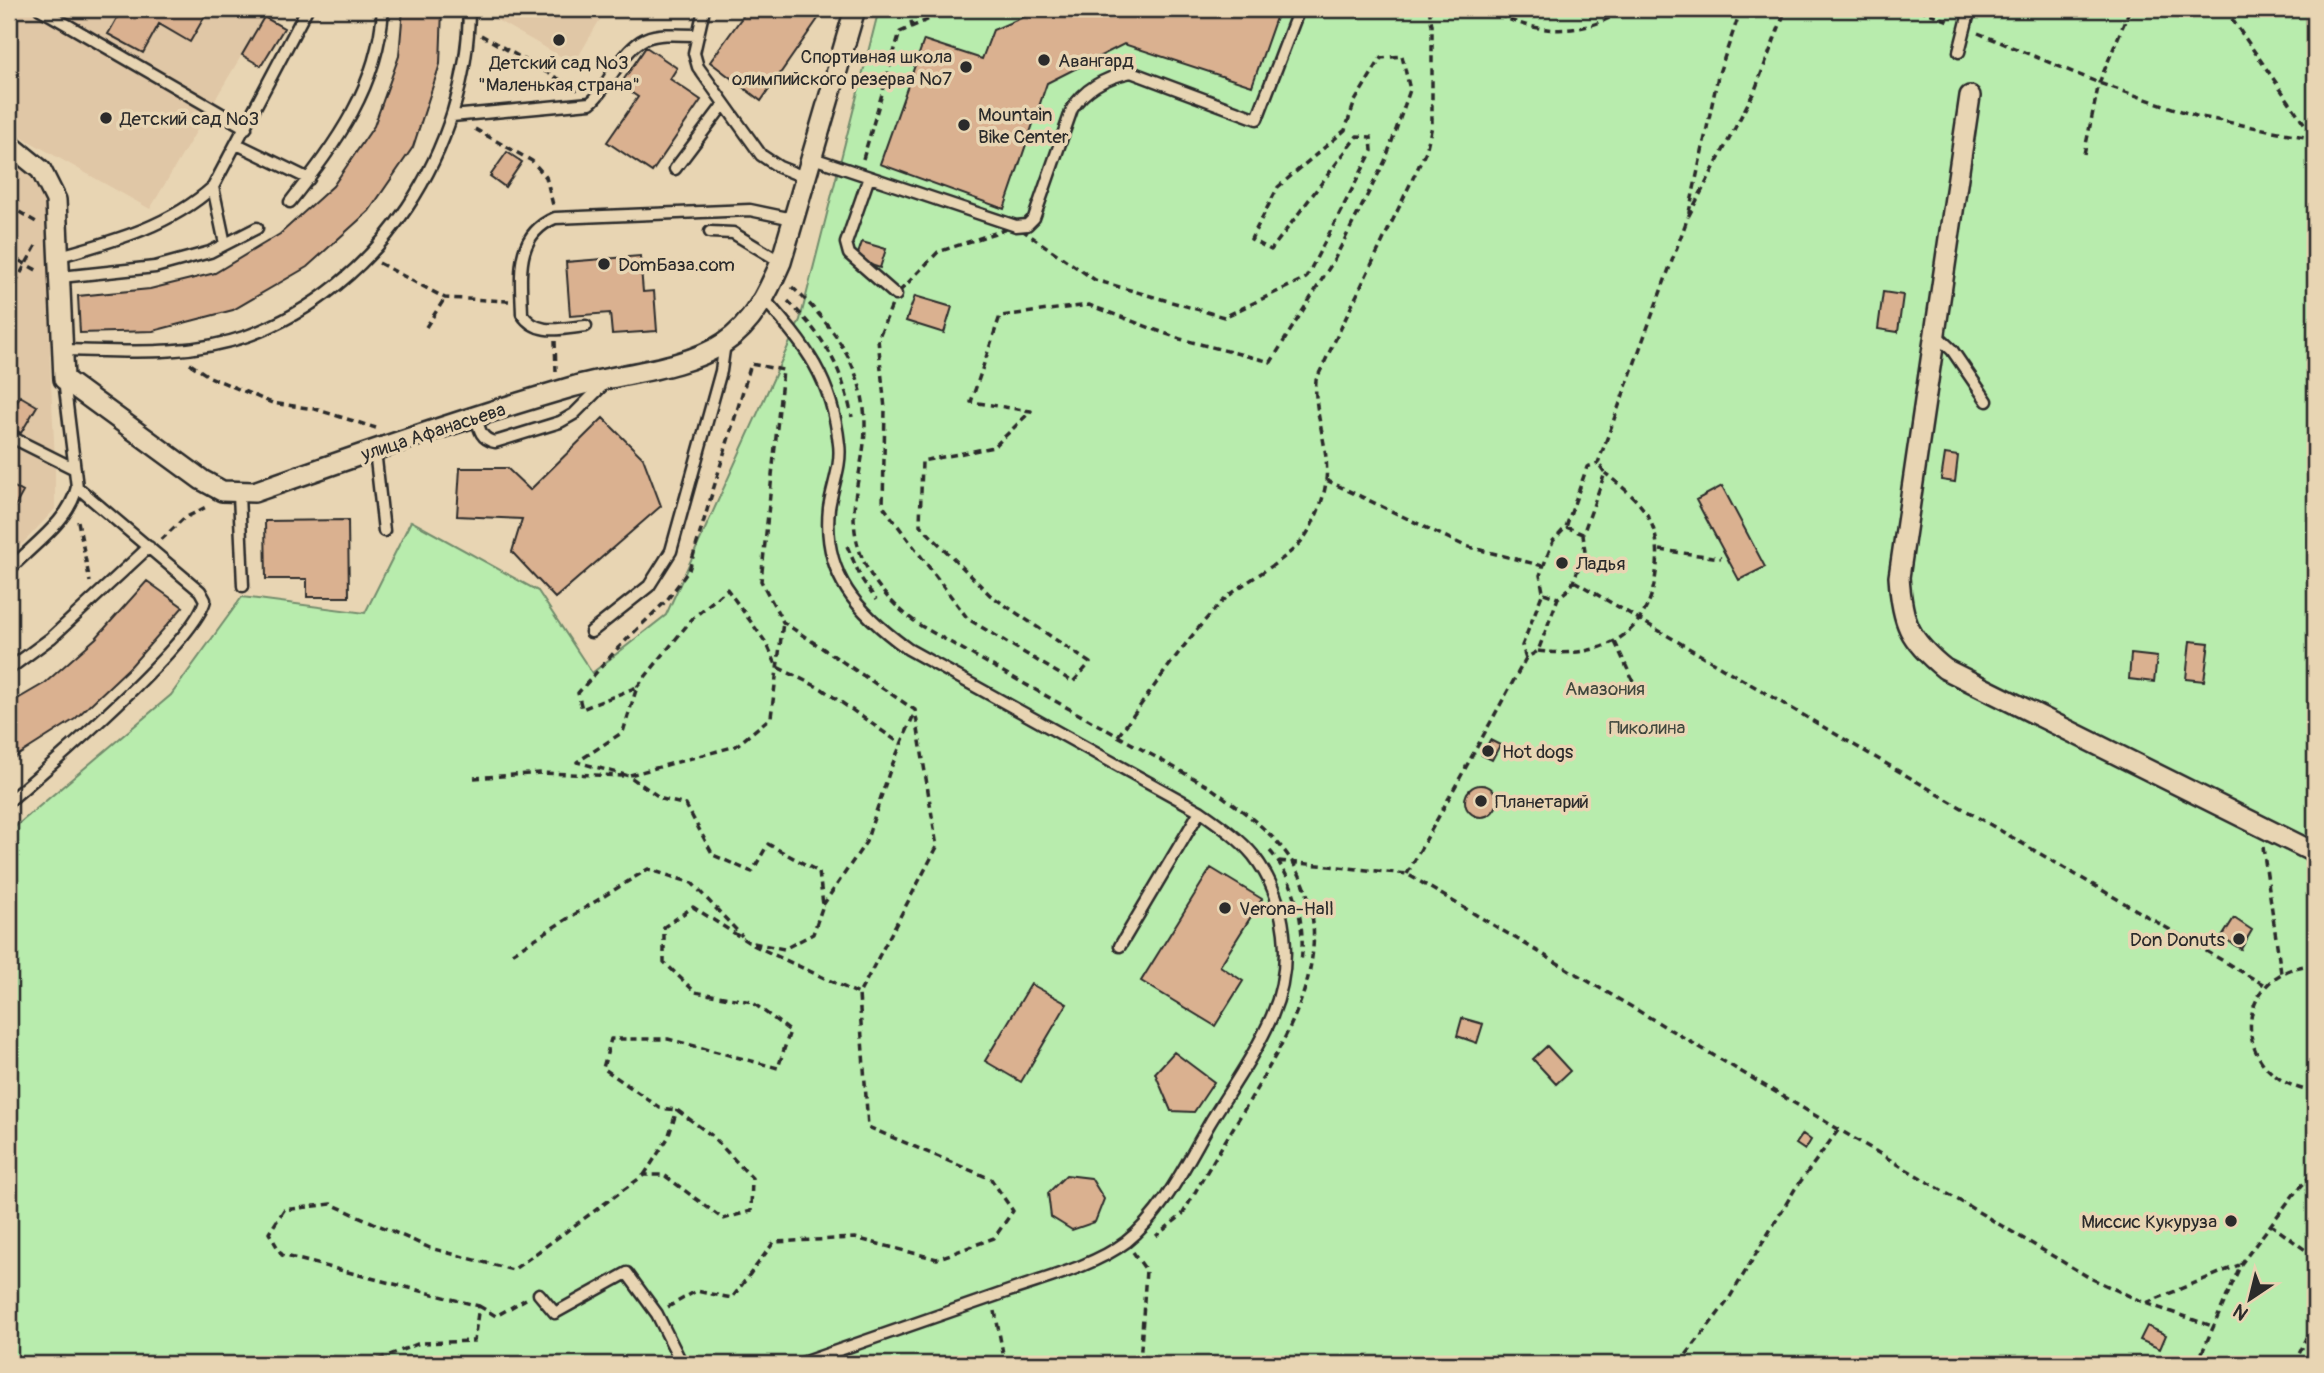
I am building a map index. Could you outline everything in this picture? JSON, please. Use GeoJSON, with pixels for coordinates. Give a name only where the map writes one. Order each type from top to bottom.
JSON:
{"type":"FeatureCollection","features":[{"type":"Feature","properties":{"kind":"street","name":"улица Афанасьева"},"geometry":{"type":"LineString","coordinates":[[239,494],[476,415],[557,391],[613,375],[696,359],[725,342],[741,329],[768,292],[781,262],[855,9]]}},
{"type":"Feature","properties":{"kind":"street"},"geometry":{"type":"LineString","coordinates":[[1970,96],[1899,577],[1901,611],[1910,634],[1920,649],[1945,669],[2315,853]]}},
{"type":"Feature","properties":{"kind":"street"},"geometry":{"type":"LineString","coordinates":[[9,145],[26,155],[48,182],[56,200],[64,379],[202,480],[222,491],[239,494]]}},
{"type":"Feature","properties":{"kind":"lane"},"geometry":{"type":"LineString","coordinates":[[40,9],[246,128]]}},
{"type":"Feature","properties":{"kind":"lane"},"geometry":{"type":"LineString","coordinates":[[60,256],[129,237],[196,202],[213,187],[307,9]]}},
{"type":"Feature","properties":{"kind":"lane"},"geometry":{"type":"LineString","coordinates":[[290,202],[339,140],[367,84],[382,30],[383,9]]}},
{"type":"Feature","properties":{"kind":"lane"},"geometry":{"type":"LineString","coordinates":[[62,350],[170,352],[245,337],[299,314],[354,273],[402,215],[432,164],[452,116],[466,62],[469,9]]}},
{"type":"Feature","properties":{"kind":"lane"},"geometry":{"type":"LineString","coordinates":[[704,9],[694,54],[698,67],[761,155],[779,167],[804,177]]}},
{"type":"Feature","properties":{"kind":"lane"},"geometry":{"type":"LineString","coordinates":[[810,157],[1016,226],[1027,225],[1034,218],[1072,109],[1082,93],[1117,75],[1131,72],[1258,119],[1299,9]]}},
{"type":"Feature","properties":{"kind":"lane"},"geometry":{"type":"LineString","coordinates":[[1959,52],[1970,9]]}},
{"type":"Feature","properties":{"kind":"lane"},"geometry":{"type":"LineString","coordinates":[[452,116],[590,103],[627,52],[640,40],[656,34],[697,35]]}},
{"type":"Feature","properties":{"kind":"lane"},"geometry":{"type":"LineString","coordinates":[[675,169],[724,104]]}},
{"type":"Feature","properties":{"kind":"lane"},"geometry":{"type":"LineString","coordinates":[[237,144],[309,179]]}},
{"type":"Feature","properties":{"kind":"lane"},"geometry":{"type":"LineString","coordinates":[[864,174],[846,243],[849,254],[896,295]]}},
{"type":"Feature","properties":{"kind":"lane"},"geometry":{"type":"LineString","coordinates":[[213,187],[225,244]]}},
{"type":"Feature","properties":{"kind":"lane"},"geometry":{"type":"LineString","coordinates":[[586,326],[534,328],[523,314],[521,257],[541,224],[555,218],[750,210],[793,219]]}},
{"type":"Feature","properties":{"kind":"lane"},"geometry":{"type":"LineString","coordinates":[[61,277],[155,267],[210,251],[257,228]]}},
{"type":"Feature","properties":{"kind":"lane"},"geometry":{"type":"LineString","coordinates":[[710,232],[733,233],[781,262]]}},
{"type":"Feature","properties":{"kind":"lane"},"geometry":{"type":"LineString","coordinates":[[768,292],[818,369],[834,412],[840,448],[828,533],[833,558],[851,600],[873,624],[908,649],[1200,811],[1252,855],[1272,888],[1285,931],[1284,979],[1272,1016],[1185,1166],[1150,1219],[1125,1243],[1100,1257],[799,1364]]}},
{"type":"Feature","properties":{"kind":"lane"},"geometry":{"type":"LineString","coordinates":[[1935,334],[1952,350],[1987,401]]}},
{"type":"Feature","properties":{"kind":"lane"},"geometry":{"type":"LineString","coordinates":[[591,632],[649,586],[671,551],[721,371],[725,342]]}},
{"type":"Feature","properties":{"kind":"lane"},"geometry":{"type":"LineString","coordinates":[[476,415],[481,434],[487,440],[495,442],[560,422],[574,414],[613,375]]}},
{"type":"Feature","properties":{"kind":"lane"},"geometry":{"type":"LineString","coordinates":[[9,570],[62,519],[74,501],[77,487],[64,379]]}},
{"type":"Feature","properties":{"kind":"lane"},"geometry":{"type":"LineString","coordinates":[[9,436],[75,469]]}},
{"type":"Feature","properties":{"kind":"lane"},"geometry":{"type":"LineString","coordinates":[[375,450],[384,531]]}},
{"type":"Feature","properties":{"kind":"lane"},"geometry":{"type":"LineString","coordinates":[[9,801],[75,746],[162,658],[202,611],[205,600],[200,591],[77,487]]}},
{"type":"Feature","properties":{"kind":"lane"},"geometry":{"type":"LineString","coordinates":[[239,494],[243,586]]}},
{"type":"Feature","properties":{"kind":"lane"},"geometry":{"type":"LineString","coordinates":[[9,669],[51,638],[149,547]]}},
{"type":"Feature","properties":{"kind":"lane"},"geometry":{"type":"LineString","coordinates":[[1120,946],[1200,811]]}},
{"type":"Feature","properties":{"kind":"lane"},"geometry":{"type":"LineString","coordinates":[[539,1294],[555,1313],[627,1273],[657,1314],[682,1364]]}},
{"type":"Feature","properties":{"kind":"path"},"geometry":{"type":"LineString","coordinates":[[909,9],[912,26]]}},
{"type":"Feature","properties":{"kind":"path"},"geometry":{"type":"LineString","coordinates":[[864,174],[900,32],[952,9]]}},
{"type":"Feature","properties":{"kind":"path"},"geometry":{"type":"LineString","coordinates":[[1118,736],[1190,639],[1220,605],[1242,583],[1293,550],[1314,521],[1326,480],[1314,396],[1316,380],[1426,151],[1432,126],[1432,25],[1429,9]]}},
{"type":"Feature","properties":{"kind":"path"},"geometry":{"type":"LineString","coordinates":[[1488,9],[1507,19],[1549,30],[1577,29],[1601,22],[1624,9]]}},
{"type":"Feature","properties":{"kind":"path"},"geometry":{"type":"LineString","coordinates":[[1688,217],[1718,76],[1741,9]]}},
{"type":"Feature","properties":{"kind":"path"},"geometry":{"type":"LineString","coordinates":[[1526,658],[1521,646],[1543,592],[1540,575],[1553,541],[1566,527],[1587,467],[1598,463],[1688,217],[1755,90],[1786,9]]}},
{"type":"Feature","properties":{"kind":"path"},"geometry":{"type":"LineString","coordinates":[[1919,9],[2099,83],[2196,116],[2315,139]]}},
{"type":"Feature","properties":{"kind":"path"},"geometry":{"type":"LineString","coordinates":[[2084,154],[2099,83],[2130,9]]}},
{"type":"Feature","properties":{"kind":"path"},"geometry":{"type":"LineString","coordinates":[[2225,9],[2315,139]]}},
{"type":"Feature","properties":{"kind":"path"},"geometry":{"type":"LineString","coordinates":[[469,28],[595,99]]}},
{"type":"Feature","properties":{"kind":"path"},"geometry":{"type":"LineString","coordinates":[[1402,56],[1410,90],[1385,161],[1334,260],[1271,362],[1180,339],[1088,305],[1000,316],[971,402],[1031,411],[994,447],[922,461],[920,525],[990,594],[1090,663],[1073,682],[968,619],[883,506],[885,409],[878,339],[896,295],[938,252],[1016,226],[1095,280],[1224,317],[1306,278],[1372,151],[1371,136],[1357,136],[1271,250],[1251,239],[1278,187],[1345,130],[1356,101],[1381,58],[1402,56]]}},
{"type":"Feature","properties":{"kind":"path"},"geometry":{"type":"LineString","coordinates":[[452,116],[532,161],[546,177],[551,197]]}},
{"type":"Feature","properties":{"kind":"path"},"geometry":{"type":"LineString","coordinates":[[9,206],[47,228]]}},
{"type":"Feature","properties":{"kind":"path"},"geometry":{"type":"LineString","coordinates":[[9,294],[41,237]]}},
{"type":"Feature","properties":{"kind":"path"},"geometry":{"type":"LineString","coordinates":[[9,254],[51,278],[61,277]]}},
{"type":"Feature","properties":{"kind":"path"},"geometry":{"type":"LineString","coordinates":[[367,257],[445,298],[522,302]]}},
{"type":"Feature","properties":{"kind":"path"},"geometry":{"type":"LineString","coordinates":[[768,292],[808,321],[829,348],[844,379],[852,429]]}},
{"type":"Feature","properties":{"kind":"path"},"geometry":{"type":"LineString","coordinates":[[426,327],[445,298]]}},
{"type":"Feature","properties":{"kind":"path"},"geometry":{"type":"LineString","coordinates":[[554,329],[557,391]]}},
{"type":"Feature","properties":{"kind":"path"},"geometry":{"type":"LineString","coordinates":[[170,352],[210,377],[272,403],[315,409],[408,439]]}},
{"type":"Feature","properties":{"kind":"path"},"geometry":{"type":"LineString","coordinates":[[637,687],[582,709],[578,693],[618,648],[667,600],[689,570],[751,364],[783,370],[761,581],[783,622],[915,710],[937,847],[859,994],[868,1127],[991,1179],[1013,1211],[994,1238],[937,1259],[856,1238],[774,1242],[732,1298],[696,1292],[657,1314]]}},
{"type":"Feature","properties":{"kind":"path"},"geometry":{"type":"LineString","coordinates":[[1408,874],[1526,658],[1538,651],[1559,654],[1585,652],[1615,642],[1641,621],[1655,583],[1659,550],[1649,519],[1631,495],[1605,473],[1598,463]]}},
{"type":"Feature","properties":{"kind":"path"},"geometry":{"type":"LineString","coordinates":[[1538,651],[1558,598],[1574,581],[1585,552],[1583,534],[1605,473]]}},
{"type":"Feature","properties":{"kind":"path"},"geometry":{"type":"LineString","coordinates":[[1326,480],[1465,546],[1544,566]]}},
{"type":"Feature","properties":{"kind":"path"},"geometry":{"type":"LineString","coordinates":[[168,536],[183,519],[197,510],[239,494]]}},
{"type":"Feature","properties":{"kind":"path"},"geometry":{"type":"LineString","coordinates":[[74,501],[88,578]]}},
{"type":"Feature","properties":{"kind":"path"},"geometry":{"type":"LineString","coordinates":[[1566,527],[1583,534]]}},
{"type":"Feature","properties":{"kind":"path"},"geometry":{"type":"LineString","coordinates":[[845,536],[861,578],[878,603]]}},
{"type":"Feature","properties":{"kind":"path"},"geometry":{"type":"LineString","coordinates":[[1659,550],[1721,558]]}},
{"type":"Feature","properties":{"kind":"path"},"geometry":{"type":"LineString","coordinates":[[1574,581],[2266,986]]}},
{"type":"Feature","properties":{"kind":"path"},"geometry":{"type":"LineString","coordinates":[[824,905],[819,872],[768,844],[752,872],[713,855],[686,805],[662,799],[629,776],[577,762],[623,732],[637,687],[692,619],[727,589],[767,645],[777,667],[822,689],[901,744]]}},
{"type":"Feature","properties":{"kind":"path"},"geometry":{"type":"LineString","coordinates":[[1543,592],[1558,598]]}},
{"type":"Feature","properties":{"kind":"path"},"geometry":{"type":"LineString","coordinates":[[474,778],[542,773],[629,776],[736,746],[771,717],[783,622]]}},
{"type":"Feature","properties":{"kind":"path"},"geometry":{"type":"LineString","coordinates":[[1615,642],[1640,696]]}},
{"type":"Feature","properties":{"kind":"path"},"geometry":{"type":"LineString","coordinates":[[512,953],[648,869],[692,883],[748,942],[785,949],[813,934],[824,905],[866,842],[915,710]]}},
{"type":"Feature","properties":{"kind":"path"},"geometry":{"type":"LineString","coordinates":[[2259,825],[2281,973]]}},
{"type":"Feature","properties":{"kind":"path"},"geometry":{"type":"LineString","coordinates":[[1263,843],[1279,861],[1290,884],[1300,919],[1302,953],[1299,973]]}},
{"type":"Feature","properties":{"kind":"path"},"geometry":{"type":"LineString","coordinates":[[1279,861],[1408,874],[2090,1278],[2146,1303],[2212,1326]]}},
{"type":"Feature","properties":{"kind":"path"},"geometry":{"type":"LineString","coordinates":[[644,1175],[664,1175],[723,1219],[751,1211],[752,1178],[711,1135],[677,1110],[660,1108],[603,1068],[611,1039],[668,1039],[778,1068],[790,1031],[752,1002],[695,992],[664,962],[664,928],[693,906],[748,942],[859,994]]}},
{"type":"Feature","properties":{"kind":"path"},"geometry":{"type":"LineString","coordinates":[[2315,965],[2302,965],[2281,973],[2266,986],[2253,1011],[2250,1031],[2255,1052],[2273,1077],[2292,1088],[2315,1092]]}},
{"type":"Feature","properties":{"kind":"path"},"geometry":{"type":"LineString","coordinates":[[539,1294],[496,1316],[479,1306],[282,1255],[269,1233],[284,1210],[331,1204],[430,1248],[513,1270],[644,1175],[668,1138],[677,1110]]}},
{"type":"Feature","properties":{"kind":"path"},"geometry":{"type":"LineString","coordinates":[[1679,1364],[1727,1302],[1795,1189],[1839,1129]]}},
{"type":"Feature","properties":{"kind":"path"},"geometry":{"type":"LineString","coordinates":[[2209,1364],[2198,1362],[2241,1264],[2270,1224],[2315,1171]]}},
{"type":"Feature","properties":{"kind":"path"},"geometry":{"type":"LineString","coordinates":[[1155,1237],[1170,1217]]}},
{"type":"Feature","properties":{"kind":"path"},"geometry":{"type":"LineString","coordinates":[[2270,1224],[2315,1257]]}},
{"type":"Feature","properties":{"kind":"path"},"geometry":{"type":"LineString","coordinates":[[1125,1243],[1146,1269],[1140,1364]]}},
{"type":"Feature","properties":{"kind":"path"},"geometry":{"type":"LineString","coordinates":[[1124,1261],[1145,1246]]}},
{"type":"Feature","properties":{"kind":"path"},"geometry":{"type":"LineString","coordinates":[[2146,1303],[2241,1264]]}},
{"type":"Feature","properties":{"kind":"path"},"geometry":{"type":"LineString","coordinates":[[992,1297],[1005,1364]]}},
{"type":"Feature","properties":{"kind":"path"},"geometry":{"type":"LineString","coordinates":[[367,1364],[420,1343],[474,1341],[479,1306]]}},
{"type":"Feature","properties":{"kind":"path"},"geometry":{"type":"LineString","coordinates":[[994,1311],[1007,1307]]}},
{"type":"Feature","properties":{"kind":"path"},"geometry":{"type":"LineString","coordinates":[[2294,1364],[2315,1322]]}},
{"type":"Feature","properties":{"kind":"shaded area","name":"Детский сад №3"},"geometry":{"type":"Polygon","coordinates":[[[9,9],[269,9],[150,209],[9,130],[9,9]]]}},
{"type":"Feature","properties":{"kind":"shaded area","name":"Детский сад №3 \"Маленькая страна\""},"geometry":{"type":"Polygon","coordinates":[[[488,9],[606,9],[574,64],[488,15],[488,9]]]}},
{"type":"Feature","properties":{"kind":"shaded area"},"geometry":{"type":"Polygon","coordinates":[[[9,155],[39,178],[49,202],[50,364],[55,509],[9,558],[9,155]]]}},
{"type":"Feature","properties":{"kind":"green space","name":"Амазония"},"geometry":{"type":"Polygon","coordinates":[[[879,9],[2315,9],[2315,1364],[9,1364],[9,832],[171,695],[242,597],[365,613],[411,521],[538,591],[592,673],[666,615],[800,320],[879,9]]]}},
{"type":"Feature","properties":{"kind":"building"},"geometry":{"type":"Polygon","coordinates":[[[122,9],[209,9],[190,42],[159,24],[143,53],[108,34],[122,9]]]}},
{"type":"Feature","properties":{"kind":"building"},"geometry":{"type":"Polygon","coordinates":[[[403,9],[442,9],[440,64],[413,147],[369,211],[307,267],[233,310],[153,331],[80,333],[78,296],[150,289],[215,273],[280,234],[333,186],[374,126],[399,56],[403,9]]]}},
{"type":"Feature","properties":{"kind":"building"},"geometry":{"type":"Polygon","coordinates":[[[748,9],[811,9],[820,16],[761,101],[710,62],[748,9]]]}},
{"type":"Feature","properties":{"kind":"building","name":"Mountain Bike Center"},"geometry":{"type":"Polygon","coordinates":[[[1042,9],[1279,9],[1252,86],[1124,44],[1047,83],[1004,209],[880,164],[924,40],[982,59],[993,30],[1042,9]]]}},
{"type":"Feature","properties":{"kind":"building"},"geometry":{"type":"Polygon","coordinates":[[[264,17],[284,28],[261,66],[242,55],[264,17]]]}},
{"type":"Feature","properties":{"kind":"building"},"geometry":{"type":"Polygon","coordinates":[[[646,47],[677,68],[670,79],[701,100],[652,172],[607,142],[638,97],[620,85],[646,47]]]}},
{"type":"Feature","properties":{"kind":"building"},"geometry":{"type":"Polygon","coordinates":[[[507,152],[522,162],[505,187],[490,176],[507,152]]]}},
{"type":"Feature","properties":{"kind":"building"},"geometry":{"type":"Polygon","coordinates":[[[862,242],[886,249],[880,268],[856,260],[862,242]]]}},
{"type":"Feature","properties":{"kind":"building"},"geometry":{"type":"Polygon","coordinates":[[[640,256],[643,292],[654,291],[657,331],[612,334],[610,313],[570,316],[566,262],[640,256]]]}},
{"type":"Feature","properties":{"kind":"building"},"geometry":{"type":"Polygon","coordinates":[[[1883,292],[1903,295],[1898,332],[1878,329],[1883,292]]]}},
{"type":"Feature","properties":{"kind":"building"},"geometry":{"type":"Polygon","coordinates":[[[915,296],[952,307],[944,333],[906,321],[915,296]]]}},
{"type":"Feature","properties":{"kind":"building"},"geometry":{"type":"Polygon","coordinates":[[[20,396],[37,406],[21,433],[9,426],[9,416],[20,396]]]}},
{"type":"Feature","properties":{"kind":"building"},"geometry":{"type":"Polygon","coordinates":[[[603,418],[643,458],[661,506],[555,598],[512,552],[522,519],[457,516],[460,468],[507,468],[530,490],[603,418]]]}},
{"type":"Feature","properties":{"kind":"building"},"geometry":{"type":"Polygon","coordinates":[[[1945,454],[1958,456],[1955,482],[1941,480],[1945,454]]]}},
{"type":"Feature","properties":{"kind":"building"},"geometry":{"type":"Polygon","coordinates":[[[9,484],[23,492],[9,517],[9,484]]]}},
{"type":"Feature","properties":{"kind":"building"},"geometry":{"type":"Polygon","coordinates":[[[1722,486],[1765,567],[1739,580],[1696,500],[1722,486]]]}},
{"type":"Feature","properties":{"kind":"building"},"geometry":{"type":"Polygon","coordinates":[[[348,520],[349,597],[307,597],[307,579],[266,579],[265,521],[348,520]]]}},
{"type":"Feature","properties":{"kind":"building"},"geometry":{"type":"Polygon","coordinates":[[[147,581],[183,607],[131,666],[75,719],[9,761],[9,704],[45,683],[96,638],[147,581]]]}},
{"type":"Feature","properties":{"kind":"building"},"geometry":{"type":"Polygon","coordinates":[[[2190,641],[2209,643],[2204,681],[2186,679],[2190,641]]]}},
{"type":"Feature","properties":{"kind":"building"},"geometry":{"type":"Polygon","coordinates":[[[2131,654],[2157,657],[2154,682],[2129,679],[2131,654]]]}},
{"type":"Feature","properties":{"kind":"building"},"geometry":{"type":"Polygon","coordinates":[[[1490,740],[1500,745],[1492,760],[1482,755],[1490,740]]]}},
{"type":"Feature","properties":{"kind":"building","name":"Планетарий"},"geometry":{"type":"Polygon","coordinates":[[[1481,785],[1492,790],[1497,801],[1492,812],[1481,817],[1470,812],[1465,801],[1470,790],[1481,785]]]}},
{"type":"Feature","properties":{"kind":"building"},"geometry":{"type":"Polygon","coordinates":[[[1211,868],[1262,899],[1220,966],[1243,981],[1215,1026],[1141,981],[1211,868]]]}},
{"type":"Feature","properties":{"kind":"building"},"geometry":{"type":"Polygon","coordinates":[[[2234,918],[2252,930],[2241,949],[2222,937],[2234,918]]]}},
{"type":"Feature","properties":{"kind":"building"},"geometry":{"type":"Polygon","coordinates":[[[1031,984],[1067,1004],[1021,1082],[985,1061],[1031,984]]]}},
{"type":"Feature","properties":{"kind":"building"},"geometry":{"type":"Polygon","coordinates":[[[1462,1018],[1483,1024],[1477,1043],[1457,1036],[1462,1018]]]}},
{"type":"Feature","properties":{"kind":"building"},"geometry":{"type":"Polygon","coordinates":[[[1547,1046],[1570,1071],[1556,1084],[1533,1059],[1547,1046]]]}},
{"type":"Feature","properties":{"kind":"building"},"geometry":{"type":"Polygon","coordinates":[[[1174,1052],[1214,1082],[1194,1112],[1171,1111],[1155,1073],[1174,1052]]]}},
{"type":"Feature","properties":{"kind":"building"},"geometry":{"type":"Polygon","coordinates":[[[1803,1134],[1811,1140],[1805,1150],[1796,1144],[1803,1134]]]}},
{"type":"Feature","properties":{"kind":"building"},"geometry":{"type":"Polygon","coordinates":[[[1066,1175],[1091,1178],[1104,1199],[1095,1222],[1072,1230],[1051,1217],[1048,1193],[1066,1175]]]}},
{"type":"Feature","properties":{"kind":"building"},"geometry":{"type":"Polygon","coordinates":[[[2147,1326],[2166,1335],[2160,1349],[2140,1340],[2147,1326]]]}},
{"type":"Feature","properties":{"kind":"place","name":"Детский сад №3 \"Маленькая страна\""},"geometry":{"type":"Point","coordinates":[559,40]}},
{"type":"Feature","properties":{"kind":"place","name":"Авангард"},"geometry":{"type":"Point","coordinates":[1044,60]}},
{"type":"Feature","properties":{"kind":"place","name":"Спортивная школа олимпийского резерва №7"},"geometry":{"type":"Point","coordinates":[966,67]}},
{"type":"Feature","properties":{"kind":"place","name":"Детский сад №3"},"geometry":{"type":"Point","coordinates":[106,118]}},
{"type":"Feature","properties":{"kind":"place","name":"Mountain Bike Center"},"geometry":{"type":"Point","coordinates":[964,125]}},
{"type":"Feature","properties":{"kind":"place","name":"DomБаза.com"},"geometry":{"type":"Point","coordinates":[604,264]}},
{"type":"Feature","properties":{"kind":"place","name":"Ладья"},"geometry":{"type":"Point","coordinates":[1562,563]}},
{"type":"Feature","properties":{"kind":"place","name":"Hot dogs"},"geometry":{"type":"Point","coordinates":[1488,751]}},
{"type":"Feature","properties":{"kind":"place","name":"Планетарий"},"geometry":{"type":"Point","coordinates":[1481,801]}},
{"type":"Feature","properties":{"kind":"place","name":"Verona-Hall"},"geometry":{"type":"Point","coordinates":[1225,908]}},
{"type":"Feature","properties":{"kind":"place","name":"Don Donuts"},"geometry":{"type":"Point","coordinates":[2239,939]}},
{"type":"Feature","properties":{"kind":"place","name":"Миссис Кукуруза"},"geometry":{"type":"Point","coordinates":[2231,1221]}},
{"type":"Feature","properties":{"kind":"park label","name":"Пиколина"},"geometry":{"type":"Point","coordinates":[1647,727]}}]}
